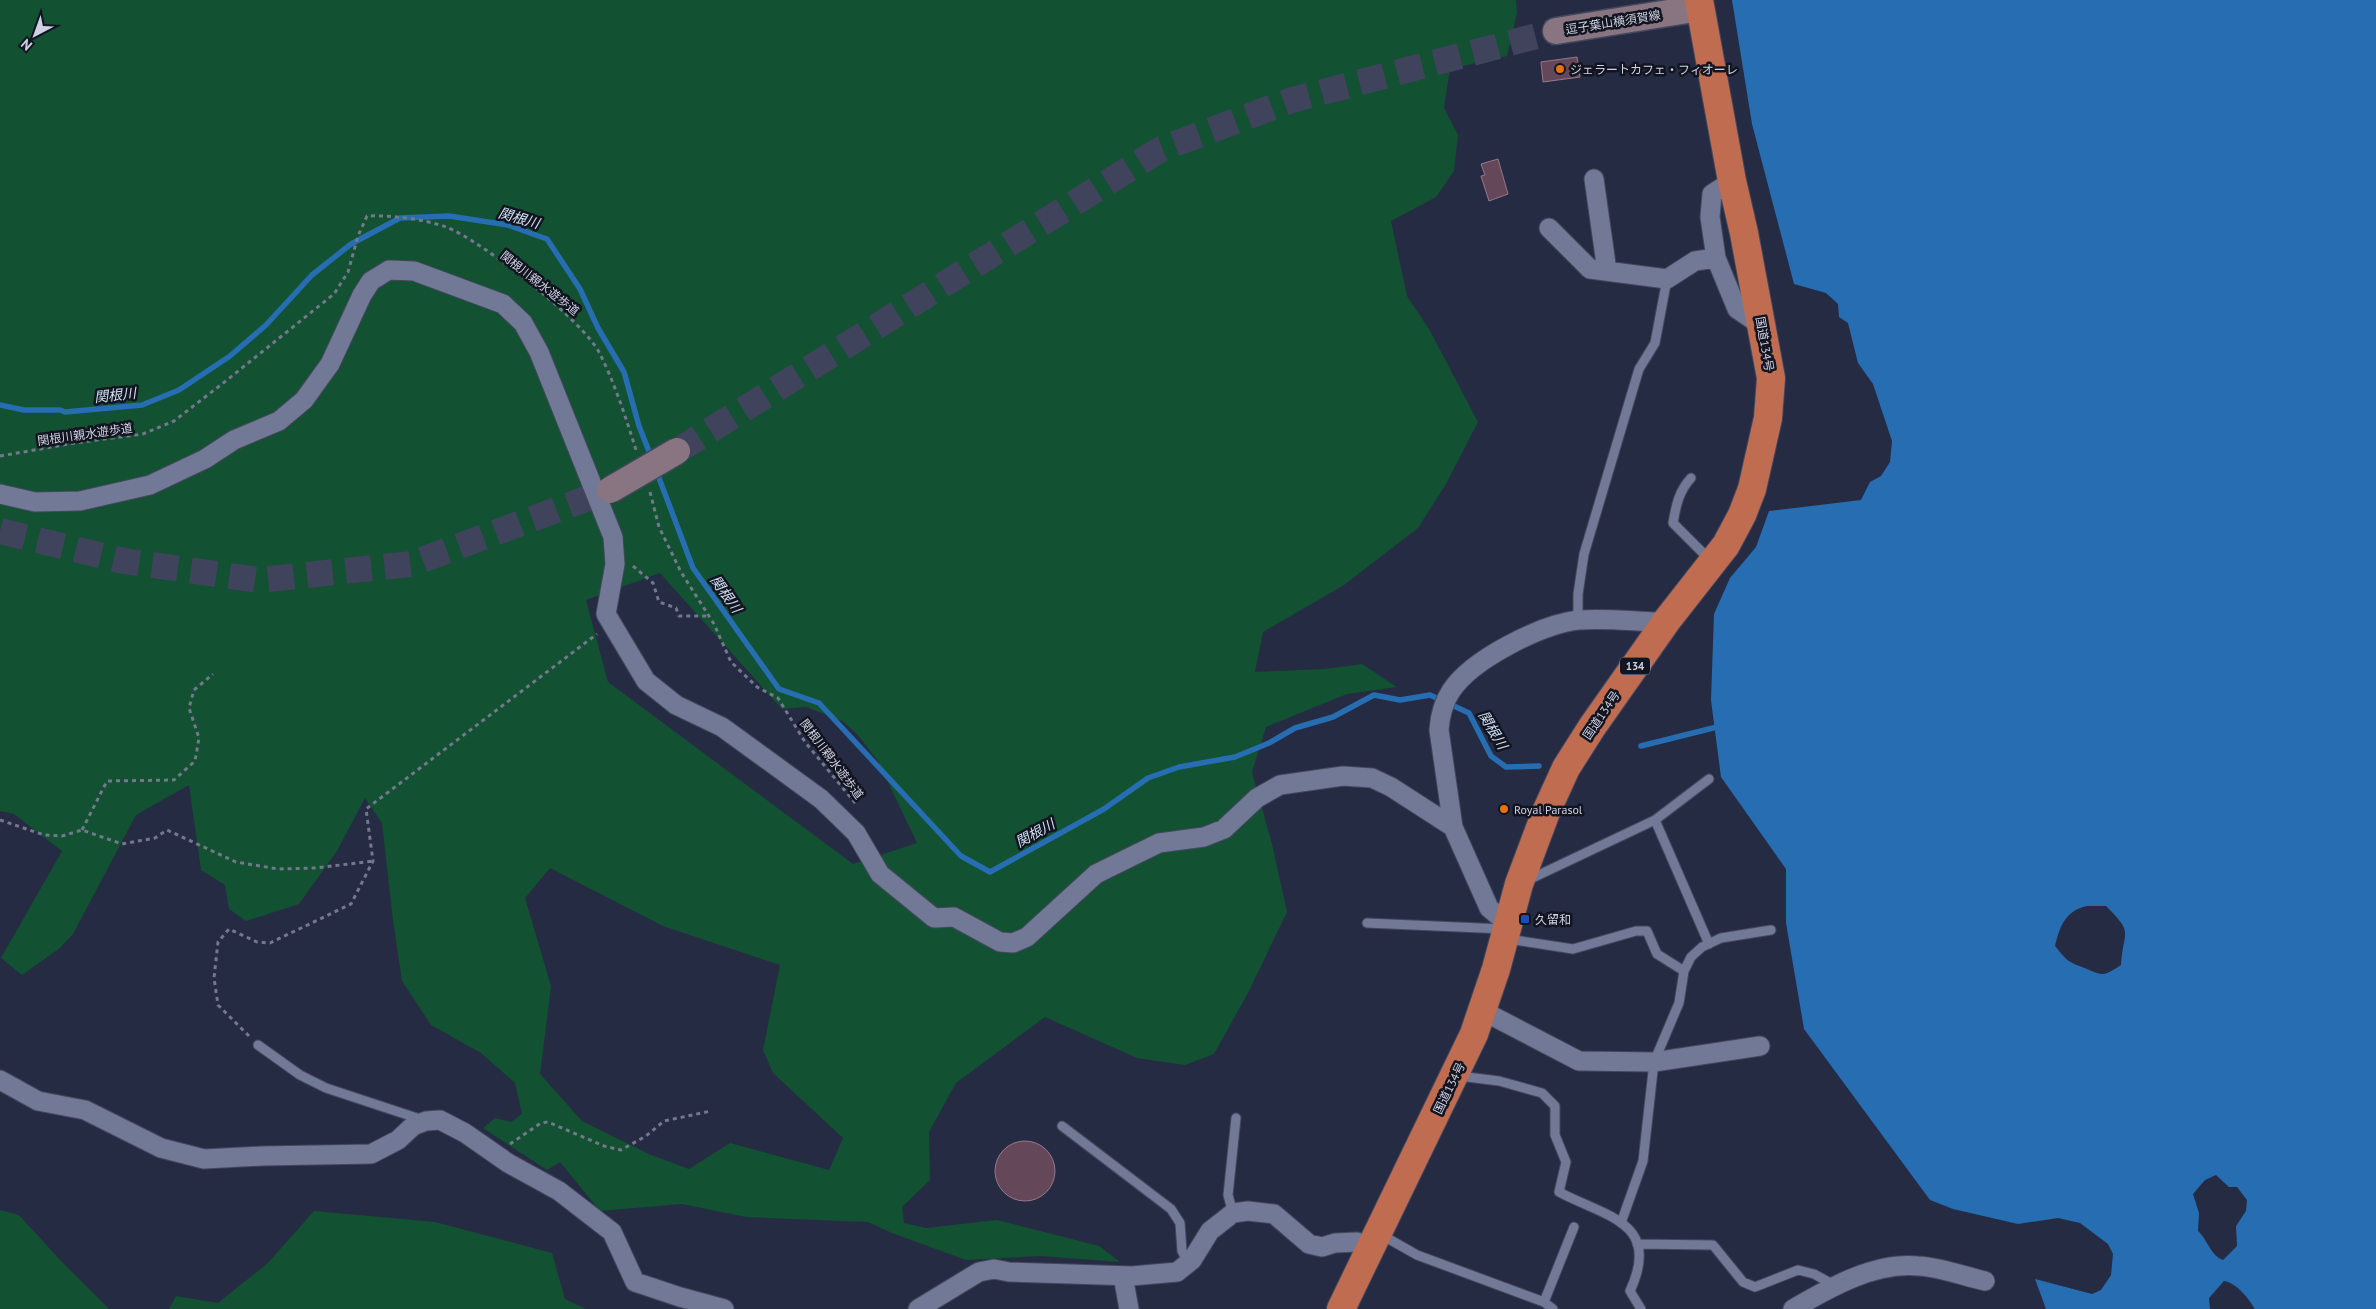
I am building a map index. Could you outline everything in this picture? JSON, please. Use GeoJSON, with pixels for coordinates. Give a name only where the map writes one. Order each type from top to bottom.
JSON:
{"type":"FeatureCollection","features":[{"type":"Feature","properties":{"kind":"highway","name":"国道134号"},"geometry":{"type":"LineString","coordinates":[[1341,1309],[1456,1075],[1482,1011],[1496,970],[1520,884],[1546,812],[1566,768],[1592,727],[1668,619],[1726,545],[1750,499],[1763,444],[1771,378],[1732,181],[1700,4]]}},
{"type":"Feature","properties":{"kind":"main road","name":"逗子葉山横須賀線"},"geometry":{"type":"LineString","coordinates":[[1556,31],[1700,4]]}},
{"type":"Feature","properties":{"kind":"main road"},"geometry":{"type":"LineString","coordinates":[[610,490],[677,451]]}},
{"type":"Feature","properties":{"kind":"street"},"geometry":{"type":"LineString","coordinates":[[1594,179],[1606,271]]}},
{"type":"Feature","properties":{"kind":"street"},"geometry":{"type":"LineString","coordinates":[[1732,181],[1712,194],[1710,217],[1716,258],[1737,309],[1762,326]]}},
{"type":"Feature","properties":{"kind":"street"},"geometry":{"type":"LineString","coordinates":[[1549,228],[1590,269],[1667,278],[1695,261],[1716,258]]}},
{"type":"Feature","properties":{"kind":"street"},"geometry":{"type":"LineString","coordinates":[[0,494],[34,502],[80,501],[150,485],[205,459],[234,440],[279,421],[304,400],[330,364],[362,295],[372,281],[389,270],[414,271],[502,304],[523,323],[539,352],[613,538],[615,564],[606,614],[646,681],[676,705],[722,727],[821,800],[856,833],[880,874],[934,918],[954,917],[1000,942],[1013,943],[1027,937],[1096,874],[1159,843],[1204,837],[1224,829],[1257,798],[1280,785],[1343,776],[1372,778],[1391,786],[1452,827]]}},
{"type":"Feature","properties":{"kind":"street"},"geometry":{"type":"LineString","coordinates":[[1506,930],[1489,908],[1452,827],[1439,730],[1440,714],[1452,690],[1481,662],[1529,634],[1578,620],[1655,622],[1668,619]]}},
{"type":"Feature","properties":{"kind":"street"},"geometry":{"type":"LineString","coordinates":[[1482,1011],[1578,1062],[1654,1062],[1760,1046]]}},
{"type":"Feature","properties":{"kind":"street"},"geometry":{"type":"LineString","coordinates":[[0,1080],[38,1101],[84,1110],[161,1148],[204,1159],[370,1154],[398,1140],[413,1126],[426,1120],[440,1120],[559,1190],[612,1232],[635,1282],[724,1309]]}},
{"type":"Feature","properties":{"kind":"street"},"geometry":{"type":"LineString","coordinates":[[918,1309],[979,1272],[994,1269],[1009,1272],[1123,1276],[1177,1272],[1192,1260],[1210,1231],[1233,1213],[1248,1211],[1274,1214],[1310,1244],[1322,1247],[1335,1243],[1375,1240]]}},
{"type":"Feature","properties":{"kind":"street"},"geometry":{"type":"LineString","coordinates":[[1793,1309],[1834,1285],[1883,1269],[1917,1265],[1985,1281]]}},
{"type":"Feature","properties":{"kind":"street"},"geometry":{"type":"LineString","coordinates":[[1123,1276],[1129,1309]]}},
{"type":"Feature","properties":{"kind":"lane"},"geometry":{"type":"LineString","coordinates":[[1578,620],[1578,594],[1584,554],[1639,369],[1655,343],[1667,278]]}},
{"type":"Feature","properties":{"kind":"lane"},"geometry":{"type":"LineString","coordinates":[[1691,478],[1684,486],[1676,504],[1673,522],[1712,562]]}},
{"type":"Feature","properties":{"kind":"lane"},"geometry":{"type":"LineString","coordinates":[[1520,884],[1655,820],[1709,779]]}},
{"type":"Feature","properties":{"kind":"lane"},"geometry":{"type":"LineString","coordinates":[[1655,820],[1709,944]]}},
{"type":"Feature","properties":{"kind":"lane"},"geometry":{"type":"LineString","coordinates":[[1367,923],[1506,930],[1573,949],[1636,931],[1647,931],[1657,954],[1684,971]]}},
{"type":"Feature","properties":{"kind":"lane"},"geometry":{"type":"LineString","coordinates":[[1621,1223],[1644,1161],[1654,1062],[1679,1003],[1684,971],[1691,957],[1721,938],[1771,930]]}},
{"type":"Feature","properties":{"kind":"lane"},"geometry":{"type":"LineString","coordinates":[[258,1045],[300,1075],[326,1088],[426,1120]]}},
{"type":"Feature","properties":{"kind":"lane"},"geometry":{"type":"LineString","coordinates":[[1456,1075],[1499,1081],[1542,1093],[1555,1106],[1555,1135],[1566,1162],[1560,1192],[1602,1211],[1632,1230],[1638,1244],[1640,1261],[1638,1274],[1630,1291],[1641,1309]]}},
{"type":"Feature","properties":{"kind":"lane"},"geometry":{"type":"LineString","coordinates":[[1233,1213],[1228,1195],[1236,1118]]}},
{"type":"Feature","properties":{"kind":"lane"},"geometry":{"type":"LineString","coordinates":[[1062,1126],[1171,1209],[1180,1223],[1182,1252],[1188,1263]]}},
{"type":"Feature","properties":{"kind":"lane"},"geometry":{"type":"LineString","coordinates":[[1544,1302],[1574,1227]]}},
{"type":"Feature","properties":{"kind":"lane"},"geometry":{"type":"LineString","coordinates":[[1375,1240],[1544,1302],[1553,1309]]}},
{"type":"Feature","properties":{"kind":"lane"},"geometry":{"type":"LineString","coordinates":[[1638,1244],[1713,1245],[1743,1282],[1755,1287],[1798,1270],[1814,1274],[1834,1285]]}},
{"type":"Feature","properties":{"kind":"path","name":"関根川親水遊歩道"},"geometry":{"type":"LineString","coordinates":[[0,456],[143,434],[174,421],[334,294],[348,272],[358,236],[367,216],[387,215],[445,227],[473,241],[577,323],[600,353],[637,453]]}},
{"type":"Feature","properties":{"kind":"path","name":"関根川親水遊歩道"},"geometry":{"type":"LineString","coordinates":[[649,488],[659,527],[681,572],[709,616],[731,662],[757,687],[778,698],[805,742],[862,812]]}},
{"type":"Feature","properties":{"kind":"path"},"geometry":{"type":"LineString","coordinates":[[632,566],[653,583],[659,602],[676,608],[679,616],[709,616]]}},
{"type":"Feature","properties":{"kind":"path"},"geometry":{"type":"LineString","coordinates":[[258,1045],[218,1005],[214,978],[218,942],[229,929],[257,942],[270,943],[351,904],[374,861],[366,809],[611,623]]}},
{"type":"Feature","properties":{"kind":"path"},"geometry":{"type":"LineString","coordinates":[[82,830],[108,780],[174,780],[195,761],[200,738],[189,708],[194,690],[213,674]]}},
{"type":"Feature","properties":{"kind":"path"},"geometry":{"type":"LineString","coordinates":[[0,820],[44,835],[62,836],[82,830],[122,844],[155,838],[167,830],[236,862],[278,869],[316,868],[374,861]]}},
{"type":"Feature","properties":{"kind":"path"},"geometry":{"type":"LineString","coordinates":[[495,1154],[541,1123],[548,1122],[604,1146],[621,1150],[646,1136],[664,1121],[711,1111]]}},
{"type":"Feature","properties":{"kind":"green space"},"geometry":{"type":"Polygon","coordinates":[[[0,0],[1516,0],[1517,13],[1507,56],[1450,69],[1444,108],[1458,135],[1454,171],[1436,197],[1391,221],[1407,296],[1429,329],[1478,422],[1446,484],[1418,528],[1344,585],[1263,632],[1255,672],[1325,669],[1362,664],[1397,687],[1347,694],[1266,727],[1252,772],[1272,844],[1287,912],[1248,993],[1214,1054],[1185,1065],[1137,1058],[1045,1017],[956,1083],[929,1132],[930,1180],[902,1207],[904,1223],[926,1228],[997,1220],[1099,1246],[1120,1262],[1040,1256],[966,1260],[892,1233],[868,1222],[746,1217],[682,1204],[600,1211],[560,1162],[547,1170],[483,1128],[495,1118],[511,1122],[522,1114],[515,1083],[481,1053],[431,1025],[402,981],[382,823],[365,798],[337,851],[299,904],[246,921],[229,909],[225,885],[201,870],[189,785],[136,815],[73,934],[60,948],[22,975],[1,958],[62,851],[14,814],[0,811],[0,0]],[[660,573],[586,600],[608,682],[853,864],[917,843],[878,761],[857,734],[842,721],[806,707],[782,709],[660,573]],[[550,868],[525,898],[551,986],[540,1074],[582,1121],[649,1154],[689,1169],[730,1143],[829,1170],[843,1138],[773,1073],[763,1050],[780,965],[663,926],[550,868]]]}},
{"type":"Feature","properties":{"kind":"green space"},"geometry":{"type":"Polygon","coordinates":[[[0,1210],[19,1215],[109,1309],[0,1309],[0,1210]]]}},
{"type":"Feature","properties":{"kind":"green space"},"geometry":{"type":"Polygon","coordinates":[[[314,1211],[435,1222],[552,1253],[565,1299],[586,1309],[169,1309],[176,1296],[218,1303],[268,1263],[314,1211]]]}},
{"type":"Feature","properties":{"kind":"water"},"geometry":{"type":"Polygon","coordinates":[[[1732,0],[2376,0],[2376,1309],[2255,1309],[2238,1288],[2224,1281],[2209,1298],[2210,1309],[2046,1309],[2035,1279],[2092,1294],[2101,1290],[2111,1275],[2113,1254],[2108,1244],[2080,1223],[2058,1218],[2018,1224],[1953,1209],[1930,1200],[1804,1029],[1786,923],[1786,869],[1721,777],[1711,700],[1714,614],[1730,578],[1756,547],[1769,511],[1861,500],[1870,482],[1881,476],[1890,462],[1892,441],[1873,384],[1858,363],[1848,323],[1839,317],[1838,304],[1826,293],[1794,284],[1752,124],[1732,0]],[[2087,906],[2073,912],[2065,920],[2055,946],[2064,957],[2073,963],[2102,974],[2110,972],[2121,965],[2125,938],[2124,928],[2106,906],[2087,906]],[[2216,1175],[2205,1180],[2193,1194],[2199,1213],[2198,1231],[2215,1255],[2223,1260],[2237,1246],[2236,1226],[2246,1211],[2247,1200],[2237,1187],[2229,1187],[2216,1175]]]}},
{"type":"Feature","properties":{"kind":"building","name":"ジェラートカフェ・フィオーレ"},"geometry":{"type":"Polygon","coordinates":[[[1577,57],[1580,77],[1543,82],[1541,62],[1577,57]]]}},
{"type":"Feature","properties":{"kind":"building"},"geometry":{"type":"Polygon","coordinates":[[[1498,159],[1508,194],[1489,201],[1481,176],[1485,175],[1481,164],[1498,159]]]}},
{"type":"Feature","properties":{"kind":"building"},"geometry":{"type":"Polygon","coordinates":[[[1019,1141],[1031,1141],[1047,1149],[1053,1159],[1055,1171],[1053,1183],[1047,1193],[1031,1201],[1019,1201],[1003,1193],[995,1177],[995,1165],[1003,1149],[1019,1141]]]}},
{"type":"Feature","properties":{"kind":"waterway","name":"関根川"},"geometry":{"type":"LineString","coordinates":[[0,405],[24,410],[60,410],[65,412],[142,405],[179,390],[230,356],[266,325],[312,275],[351,244],[400,218],[449,216],[508,225],[547,239],[580,289],[598,328],[624,372],[639,426],[652,459]]}},
{"type":"Feature","properties":{"kind":"waterway","name":"関根川"},"geometry":{"type":"LineString","coordinates":[[656,470],[693,568],[779,689],[819,703],[961,856],[990,872],[1104,809],[1148,778],[1179,767],[1235,757],[1269,743],[1295,728],[1333,717],[1374,695],[1400,700],[1430,695],[1469,713],[1491,756],[1506,767],[1539,766]]}},
{"type":"Feature","properties":{"kind":"waterway","name":"関根川"},"geometry":{"type":"LineString","coordinates":[[1641,746],[1721,726]]}},
{"type":"Feature","properties":{"kind":"tunnel"},"geometry":{"type":"LineString","coordinates":[[677,451],[1161,149],[1292,100],[1556,31]]}},
{"type":"Feature","properties":{"kind":"tunnel"},"geometry":{"type":"LineString","coordinates":[[0,531],[124,561],[259,580],[411,564],[610,490]]}},
{"type":"Feature","properties":{"kind":"place","name":"ジェラートカフェ・フィオーレ"},"geometry":{"type":"Point","coordinates":[1560,69]}},
{"type":"Feature","properties":{"kind":"place","name":"Royal Parasol"},"geometry":{"type":"Point","coordinates":[1504,809]}},
{"type":"Feature","properties":{"kind":"place","name":"久留和"},"geometry":{"type":"Point","coordinates":[1525,919]}}]}
